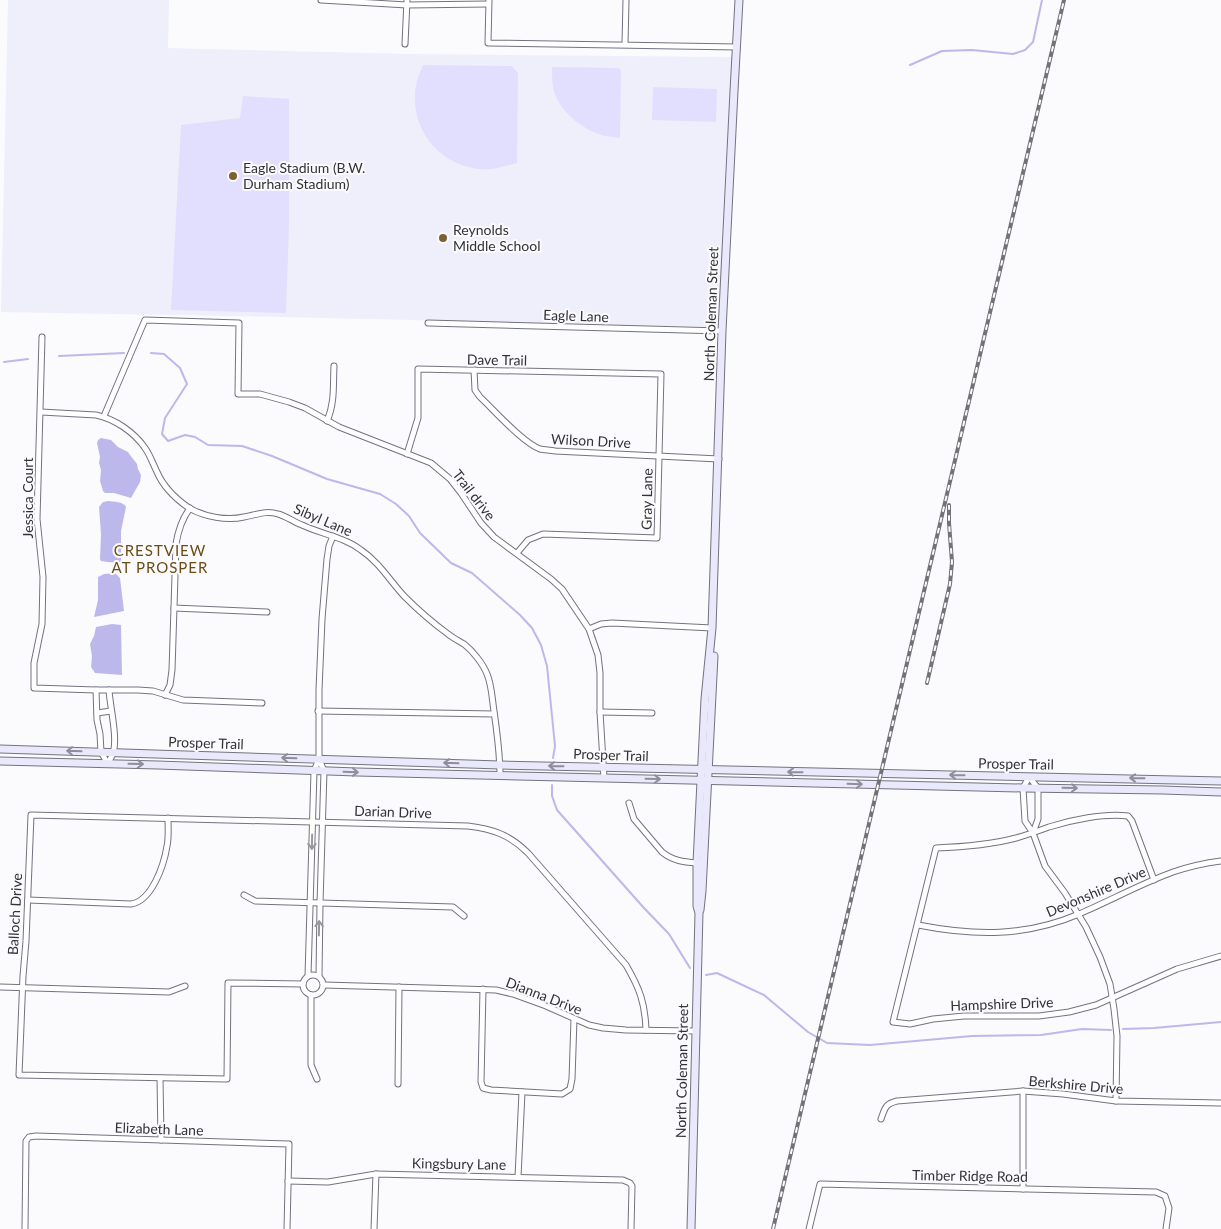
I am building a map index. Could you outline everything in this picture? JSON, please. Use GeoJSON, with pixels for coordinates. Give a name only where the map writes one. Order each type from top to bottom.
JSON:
{"type":"FeatureCollection","features":[{"type":"Feature","properties":{"kind":"main road","name":"North Coleman Street"},"geometry":{"type":"LineString","coordinates":[[691,1229],[699,913],[702,891],[705,770],[714,645],[712,628],[722,331],[739,0]]}},
{"type":"Feature","properties":{"kind":"main road","name":"Prosper Trail"},"geometry":{"type":"LineString","coordinates":[[0,748],[500,765],[1221,781]]}},
{"type":"Feature","properties":{"kind":"main road","name":"Prosper Trail"},"geometry":{"type":"LineString","coordinates":[[0,761],[314,771],[1221,792]]}},
{"type":"Feature","properties":{"kind":"main road"},"geometry":{"type":"LineString","coordinates":[[1163,779],[1163,790]]}},
{"type":"Feature","properties":{"kind":"main road","name":"North Coleman Street"},"geometry":{"type":"LineString","coordinates":[[699,913],[697,906],[697,862],[705,780]]}},
{"type":"Feature","properties":{"kind":"street"},"geometry":{"type":"LineString","coordinates":[[321,0],[488,2],[488,43],[737,47]]}},
{"type":"Feature","properties":{"kind":"street"},"geometry":{"type":"LineString","coordinates":[[625,44],[626,0]]}},
{"type":"Feature","properties":{"kind":"street"},"geometry":{"type":"LineString","coordinates":[[405,44],[407,2]]}},
{"type":"Feature","properties":{"kind":"street","name":"Trail drive"},"geometry":{"type":"LineString","coordinates":[[104,416],[145,320],[239,323],[238,394],[260,394],[289,402],[305,408],[339,427],[431,463],[450,479],[481,523],[494,537],[562,589],[588,630],[598,655],[604,778]]}},
{"type":"Feature","properties":{"kind":"street","name":"Eagle Lane"},"geometry":{"type":"LineString","coordinates":[[428,323],[722,331]]}},
{"type":"Feature","properties":{"kind":"street","name":"Jessica Court"},"geometry":{"type":"LineString","coordinates":[[42,337],[37,519],[42,554],[42,624],[34,663],[34,688],[96,690]]}},
{"type":"Feature","properties":{"kind":"street"},"geometry":{"type":"LineString","coordinates":[[327,421],[333,402],[334,366]]}},
{"type":"Feature","properties":{"kind":"street","name":"Dave Trail"},"geometry":{"type":"LineString","coordinates":[[407,454],[418,418],[418,369],[661,374]]}},
{"type":"Feature","properties":{"kind":"street","name":"Wilson Drive"},"geometry":{"type":"LineString","coordinates":[[474,370],[476,390],[480,397],[521,437],[540,449],[719,459]]}},
{"type":"Feature","properties":{"kind":"street","name":"Gray Lane"},"geometry":{"type":"LineString","coordinates":[[517,553],[528,540],[543,534],[657,538],[661,374]]}},
{"type":"Feature","properties":{"kind":"street","name":"Sibyl Lane"},"geometry":{"type":"LineString","coordinates":[[40,412],[83,413],[104,416],[120,425],[134,435],[146,449],[167,488],[190,508],[213,517],[222,518],[276,513],[359,548],[378,564],[420,611],[466,646],[487,674],[491,690],[500,775]]}},
{"type":"Feature","properties":{"kind":"street"},"geometry":{"type":"LineString","coordinates":[[165,695],[170,685],[172,670],[176,544],[181,524],[190,508]]}},
{"type":"Feature","properties":{"kind":"street"},"geometry":{"type":"LineString","coordinates":[[318,759],[324,771],[319,976],[324,985],[321,992],[311,995],[305,991],[303,984],[308,976],[312,821],[314,771],[318,759],[322,619],[327,559],[333,536]]}},
{"type":"Feature","properties":{"kind":"street"},"geometry":{"type":"LineString","coordinates":[[174,608],[267,612]]}},
{"type":"Feature","properties":{"kind":"street"},"geometry":{"type":"LineString","coordinates":[[588,630],[601,624],[612,623],[712,628]]}},
{"type":"Feature","properties":{"kind":"street"},"geometry":{"type":"LineString","coordinates":[[108,764],[101,752],[96,690],[145,691],[183,700],[262,703]]}},
{"type":"Feature","properties":{"kind":"street"},"geometry":{"type":"LineString","coordinates":[[108,764],[113,752],[115,737],[109,690]]}},
{"type":"Feature","properties":{"kind":"street"},"geometry":{"type":"LineString","coordinates":[[97,713],[111,711]]}},
{"type":"Feature","properties":{"kind":"street"},"geometry":{"type":"LineString","coordinates":[[318,711],[494,714]]}},
{"type":"Feature","properties":{"kind":"street"},"geometry":{"type":"LineString","coordinates":[[600,712],[652,713]]}},
{"type":"Feature","properties":{"kind":"street"},"geometry":{"type":"LineString","coordinates":[[1033,833],[1038,819],[1038,788],[1029,777],[1023,788],[1025,821],[1033,833],[1044,866],[1065,893],[1086,926],[1110,984],[1116,1023],[1116,1101]]}},
{"type":"Feature","properties":{"kind":"street"},"geometry":{"type":"LineString","coordinates":[[629,803],[634,819],[662,852],[676,860],[697,862]]}},
{"type":"Feature","properties":{"kind":"street","name":"Darian Drive"},"geometry":{"type":"LineString","coordinates":[[31,814],[468,826],[492,830],[510,838],[528,853],[626,966],[638,986],[642,998],[646,1030]]}},
{"type":"Feature","properties":{"kind":"street","name":"Balloch Drive"},"geometry":{"type":"LineString","coordinates":[[31,814],[26,941],[22,988],[20,1074],[160,1078]]}},
{"type":"Feature","properties":{"kind":"street"},"geometry":{"type":"LineString","coordinates":[[918,925],[936,848],[977,846],[1012,839],[1077,820],[1105,816],[1128,816],[1154,880]]}},
{"type":"Feature","properties":{"kind":"street"},"geometry":{"type":"LineString","coordinates":[[28,900],[137,903],[144,898],[154,884],[162,866],[167,846],[168,818]]}},
{"type":"Feature","properties":{"kind":"street","name":"Devonshire Drive"},"geometry":{"type":"LineString","coordinates":[[918,925],[967,933],[999,932],[1049,925],[1079,914],[1154,880],[1185,869],[1221,861]]}},
{"type":"Feature","properties":{"kind":"street"},"geometry":{"type":"LineString","coordinates":[[244,895],[255,901],[453,907],[464,916]]}},
{"type":"Feature","properties":{"kind":"street","name":"Hampshire Drive"},"geometry":{"type":"LineString","coordinates":[[918,925],[893,1022],[910,1024],[933,1019],[964,1016],[1039,1016],[1083,1008],[1112,998],[1177,969],[1221,956]]}},
{"type":"Feature","properties":{"kind":"street"},"geometry":{"type":"LineString","coordinates":[[308,976],[319,976]]}},
{"type":"Feature","properties":{"kind":"street"},"geometry":{"type":"LineString","coordinates":[[161,1140],[160,1078],[226,1079],[228,983],[303,984]]}},
{"type":"Feature","properties":{"kind":"street","name":"Dianna Drive"},"geometry":{"type":"LineString","coordinates":[[324,985],[496,990],[546,1006],[589,1026],[695,1031]]}},
{"type":"Feature","properties":{"kind":"street"},"geometry":{"type":"LineString","coordinates":[[0,988],[169,992],[185,986]]}},
{"type":"Feature","properties":{"kind":"street"},"geometry":{"type":"LineString","coordinates":[[398,1084],[399,987]]}},
{"type":"Feature","properties":{"kind":"street"},"geometry":{"type":"LineString","coordinates":[[483,989],[481,1082],[483,1088],[562,1094],[570,1089],[574,1019]]}},
{"type":"Feature","properties":{"kind":"street"},"geometry":{"type":"LineString","coordinates":[[311,995],[311,1065],[317,1078]]}},
{"type":"Feature","properties":{"kind":"street"},"geometry":{"type":"LineString","coordinates":[[518,1177],[522,1092]]}},
{"type":"Feature","properties":{"kind":"street"},"geometry":{"type":"LineString","coordinates":[[1023,1189],[1024,1092]]}},
{"type":"Feature","properties":{"kind":"street","name":"Berkshire Drive"},"geometry":{"type":"LineString","coordinates":[[880,1120],[886,1105],[891,1102],[1024,1092],[1062,1094],[1116,1101],[1221,1103]]}},
{"type":"Feature","properties":{"kind":"street","name":"Elizabeth Lane"},"geometry":{"type":"LineString","coordinates":[[25,1229],[26,1141],[29,1137],[289,1144],[288,1181]]}},
{"type":"Feature","properties":{"kind":"street"},"geometry":{"type":"LineString","coordinates":[[374,1229],[376,1174]]}},
{"type":"Feature","properties":{"kind":"street","name":"Kingsbury Lane"},"geometry":{"type":"LineString","coordinates":[[288,1181],[328,1182],[376,1174],[623,1180],[630,1183],[632,1189],[631,1229]]}},
{"type":"Feature","properties":{"kind":"street"},"geometry":{"type":"LineString","coordinates":[[287,1229],[288,1181]]}},
{"type":"Feature","properties":{"kind":"street","name":"Timber Ridge Road"},"geometry":{"type":"LineString","coordinates":[[809,1229],[820,1184],[1156,1192],[1165,1196],[1169,1208],[1166,1229]]}},
{"type":"Feature","properties":{"kind":"shaded area","name":"Reynolds Middle School"},"geometry":{"type":"Polygon","coordinates":[[[8,0],[169,0],[168,48],[410,54],[732,57],[719,325],[712,327],[1,312],[8,0]]]}},
{"type":"Feature","properties":{"kind":"shaded area"},"geometry":{"type":"Polygon","coordinates":[[[423,65],[512,66],[518,73],[517,163],[498,168],[479,169],[453,161],[432,145],[424,134],[416,109],[416,87],[423,65]]]}},
{"type":"Feature","properties":{"kind":"shaded area"},"geometry":{"type":"Polygon","coordinates":[[[552,67],[619,68],[621,71],[620,138],[597,134],[582,126],[569,115],[555,94],[552,67]]]}},
{"type":"Feature","properties":{"kind":"shaded area"},"geometry":{"type":"Polygon","coordinates":[[[653,87],[717,89],[716,122],[652,120],[653,87]]]}},
{"type":"Feature","properties":{"kind":"shaded area","name":"Eagle Stadium (B.W. Durham Stadium)"},"geometry":{"type":"Polygon","coordinates":[[[243,96],[289,99],[289,226],[286,313],[171,310],[181,125],[240,118],[243,96]]]}},
{"type":"Feature","properties":{"kind":"shaded area"},"geometry":{"type":"Polygon","coordinates":[[[101,438],[111,440],[118,447],[128,452],[137,464],[141,475],[140,482],[131,498],[103,491],[100,481],[100,457],[97,443],[101,438]]]}},
{"type":"Feature","properties":{"kind":"shaded area"},"geometry":{"type":"Polygon","coordinates":[[[103,502],[121,503],[126,507],[121,531],[121,562],[101,561],[100,559],[99,507],[103,502]]]}},
{"type":"Feature","properties":{"kind":"shaded area"},"geometry":{"type":"Polygon","coordinates":[[[115,573],[120,578],[124,611],[94,617],[98,600],[98,577],[104,574],[115,573]]]}},
{"type":"Feature","properties":{"kind":"shaded area"},"geometry":{"type":"Polygon","coordinates":[[[112,624],[121,625],[122,675],[95,673],[91,667],[90,644],[96,627],[112,624]]]}},
{"type":"Feature","properties":{"kind":"waterway"},"geometry":{"type":"LineString","coordinates":[[910,65],[942,51],[972,50],[1013,54],[1025,50],[1033,42],[1042,0]]}},
{"type":"Feature","properties":{"kind":"waterway"},"geometry":{"type":"LineString","coordinates":[[59,356],[124,353]]}},
{"type":"Feature","properties":{"kind":"waterway"},"geometry":{"type":"LineString","coordinates":[[151,353],[164,354],[180,368],[187,384],[165,418],[162,434],[168,441],[185,435],[195,437],[208,445],[242,446],[272,456],[327,479],[380,494],[396,504],[409,516],[420,533],[451,563],[472,573],[520,615],[532,628],[541,645],[547,666],[555,746],[553,758]]}},
{"type":"Feature","properties":{"kind":"waterway"},"geometry":{"type":"LineString","coordinates":[[4,362],[28,359]]}},
{"type":"Feature","properties":{"kind":"waterway"},"geometry":{"type":"LineString","coordinates":[[552,785],[552,796],[557,810],[669,934],[690,968]]}},
{"type":"Feature","properties":{"kind":"waterway"},"geometry":{"type":"LineString","coordinates":[[706,975],[717,973],[764,995],[808,1032],[827,1043],[870,1045],[972,1036],[1041,1035],[1082,1029],[1111,1030]]}},
{"type":"Feature","properties":{"kind":"waterway"},"geometry":{"type":"LineString","coordinates":[[1123,1029],[1221,1022]]}},
{"type":"Feature","properties":{"kind":"railway"},"geometry":{"type":"LineString","coordinates":[[773,1229],[1064,0]]}},
{"type":"Feature","properties":{"kind":"railway"},"geometry":{"type":"LineString","coordinates":[[927,683],[950,584],[952,562],[949,505]]}},
{"type":"Feature","properties":{"kind":"place","name":"Eagle Stadium (B.W. Durham Stadium)"},"geometry":{"type":"Point","coordinates":[233,176]}},
{"type":"Feature","properties":{"kind":"place","name":"Reynolds Middle School"},"geometry":{"type":"Point","coordinates":[443,238]}},
{"type":"Feature","properties":{"kind":"district","name":"CRESTVIEW AT PROSPER"},"geometry":{"type":"Point","coordinates":[160,560]}}]}
